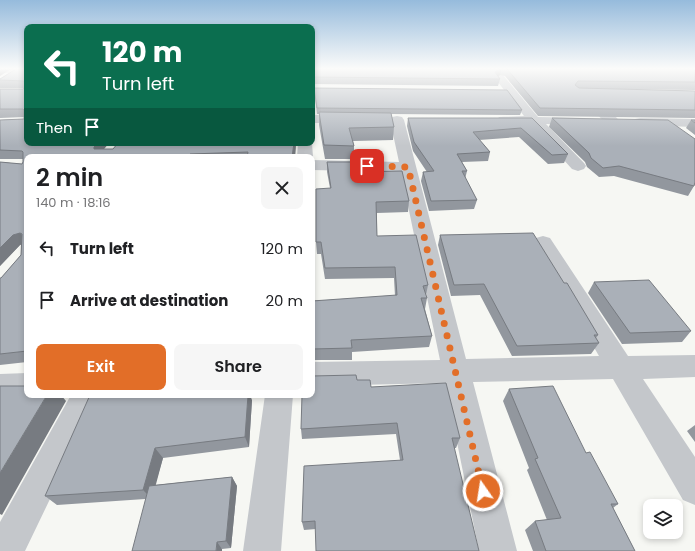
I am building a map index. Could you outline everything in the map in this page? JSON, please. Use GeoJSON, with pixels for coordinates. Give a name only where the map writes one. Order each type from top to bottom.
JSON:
{"type":"FeatureCollection","features":[{"type":"Feature","properties":{"kind":"street"},"geometry":{"type":"LineString","coordinates":[[511,95],[533,121],[578,166]]}},
{"type":"Feature","properties":{"kind":"street"},"geometry":{"type":"LineString","coordinates":[[583,95],[612,121]]}},
{"type":"Feature","properties":{"kind":"street"},"geometry":{"type":"LineString","coordinates":[[315,119],[358,119]]}},
{"type":"Feature","properties":{"kind":"street"},"geometry":{"type":"LineString","coordinates":[[397,119],[498,551]]}},
{"type":"Feature","properties":{"kind":"street"},"geometry":{"type":"LineString","coordinates":[[488,120],[695,123]]}},
{"type":"Feature","properties":{"kind":"street"},"geometry":{"type":"LineString","coordinates":[[666,122],[683,135]]}},
{"type":"Feature","properties":{"kind":"street"},"geometry":{"type":"LineString","coordinates":[[315,165],[408,167]]}},
{"type":"Feature","properties":{"kind":"street"},"geometry":{"type":"LineString","coordinates":[[543,242],[622,367],[695,488]]}},
{"type":"Feature","properties":{"kind":"street"},"geometry":{"type":"LineString","coordinates":[[315,374],[695,366]]}},
{"type":"Feature","properties":{"kind":"street"},"geometry":{"type":"LineString","coordinates":[[0,386],[24,385]]}},
{"type":"Feature","properties":{"kind":"street"},"geometry":{"type":"LineString","coordinates":[[5,551],[84,398]]}},
{"type":"Feature","properties":{"kind":"street"},"geometry":{"type":"LineString","coordinates":[[262,551],[279,398]]}},
{"type":"Feature","properties":{"kind":"building"},"geometry":{"type":"Polygon","coordinates":[[[0,95],[24,95],[24,110],[0,109],[0,95]]]}},
{"type":"Feature","properties":{"kind":"building"},"geometry":{"type":"Polygon","coordinates":[[[315,95],[511,95],[522,110],[317,108],[315,95]]]}},
{"type":"Feature","properties":{"kind":"building"},"geometry":{"type":"Polygon","coordinates":[[[529,95],[695,95],[695,110],[540,108],[529,95]]]}},
{"type":"Feature","properties":{"kind":"building"},"geometry":{"type":"Polygon","coordinates":[[[319,112],[391,113],[394,127],[349,128],[354,146],[324,145],[319,112]]]}},
{"type":"Feature","properties":{"kind":"building"},"geometry":{"type":"Polygon","coordinates":[[[408,118],[532,118],[568,154],[552,155],[521,128],[473,132],[490,152],[457,154],[467,171],[462,171],[477,200],[431,201],[423,172],[434,171],[414,142],[408,118]]]}},
{"type":"Feature","properties":{"kind":"building"},"geometry":{"type":"Polygon","coordinates":[[[552,118],[668,120],[695,139],[694,186],[619,166],[603,168],[591,158],[589,153],[552,118]]]}},
{"type":"Feature","properties":{"kind":"building"},"geometry":{"type":"Polygon","coordinates":[[[24,119],[24,146],[95,146],[94,149],[113,149],[116,146],[294,146],[292,154],[248,154],[248,152],[190,154],[24,154],[24,351],[0,354],[0,278],[21,255],[22,234],[20,233],[13,235],[0,248],[0,162],[22,164],[23,152],[0,150],[0,120],[24,119]]]}},
{"type":"Feature","properties":{"kind":"building"},"geometry":{"type":"Polygon","coordinates":[[[327,162],[358,162],[360,172],[402,171],[409,201],[376,202],[377,236],[416,235],[428,285],[423,286],[427,298],[421,298],[432,336],[351,340],[352,348],[315,349],[315,301],[397,295],[395,267],[325,268],[321,242],[316,242],[316,189],[331,188],[327,162]]]}},
{"type":"Feature","properties":{"kind":"building"},"geometry":{"type":"Polygon","coordinates":[[[533,233],[564,283],[567,283],[598,335],[594,335],[599,343],[517,346],[484,284],[454,285],[440,235],[533,233]]]}},
{"type":"Feature","properties":{"kind":"building"},"geometry":{"type":"Polygon","coordinates":[[[649,280],[691,331],[630,333],[594,282],[649,280]]]}},
{"type":"Feature","properties":{"kind":"building"},"geometry":{"type":"Polygon","coordinates":[[[356,375],[357,380],[370,380],[371,387],[446,383],[460,438],[452,438],[479,551],[316,551],[315,521],[302,522],[304,466],[403,460],[397,423],[301,429],[302,398],[315,398],[315,376],[356,375]]]}},
{"type":"Feature","properties":{"kind":"building"},"geometry":{"type":"Polygon","coordinates":[[[0,386],[24,386],[24,398],[45,398],[0,473],[0,386]]]}},
{"type":"Feature","properties":{"kind":"building"},"geometry":{"type":"Polygon","coordinates":[[[553,386],[586,453],[590,452],[618,504],[611,504],[635,551],[546,551],[535,521],[561,518],[535,459],[538,458],[509,389],[553,386]]]}},
{"type":"Feature","properties":{"kind":"building"},"geometry":{"type":"Polygon","coordinates":[[[89,398],[248,398],[245,437],[155,448],[143,490],[45,496],[89,398]]]}},
{"type":"Feature","properties":{"kind":"building"},"geometry":{"type":"Polygon","coordinates":[[[232,477],[226,541],[217,542],[216,551],[132,551],[149,486],[232,477]]]}},
{"type":"Feature","properties":{"kind":"route"},"geometry":{"type":"LineString","coordinates":[[367,166],[408,167],[483,491]]}}]}
